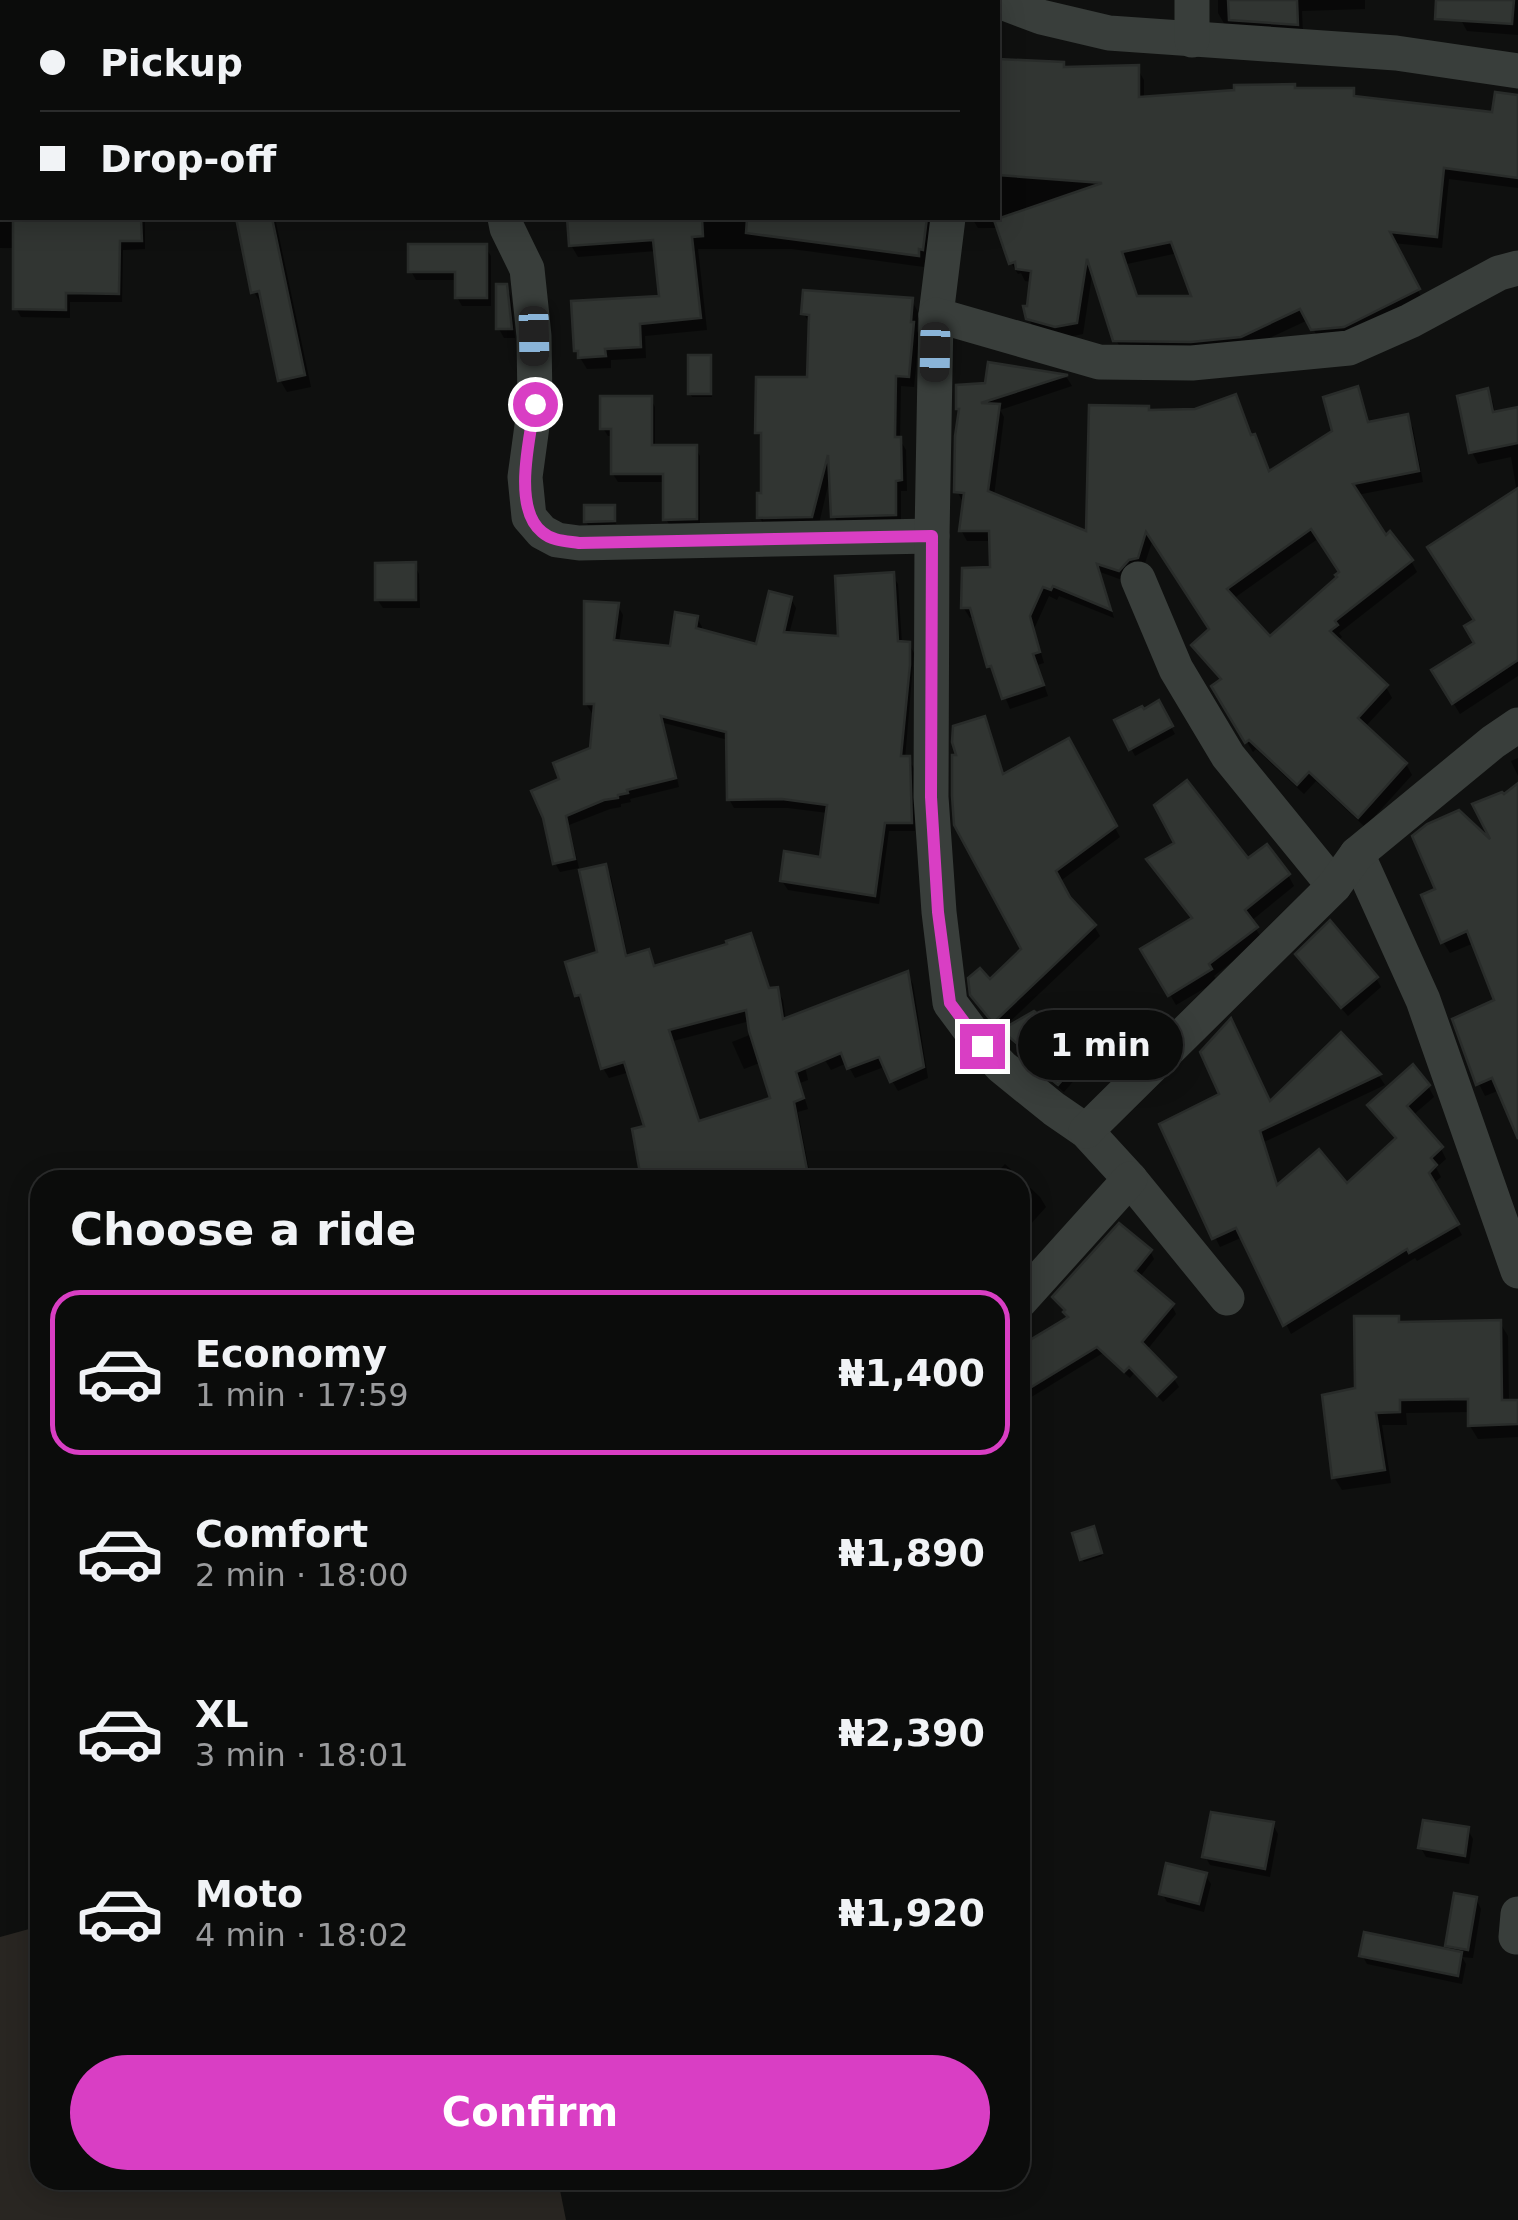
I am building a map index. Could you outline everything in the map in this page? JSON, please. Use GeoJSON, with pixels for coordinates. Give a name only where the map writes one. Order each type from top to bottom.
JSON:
{"type":"FeatureCollection","features":[{"type":"Feature","properties":{"kind":"street"},"geometry":{"type":"LineString","coordinates":[[1192,0],[1192,40]]}},
{"type":"Feature","properties":{"kind":"street"},"geometry":{"type":"LineString","coordinates":[[1000,2],[1041,17],[1110,33],[1396,53],[1518,71]]}},
{"type":"Feature","properties":{"kind":"street"},"geometry":{"type":"LineString","coordinates":[[506,220],[527,269],[534,336],[535,404],[525,477],[529,517],[542,532],[557,540],[579,543],[932,536]]}},
{"type":"Feature","properties":{"kind":"street"},"geometry":{"type":"LineString","coordinates":[[948,220],[936,314],[931,797],[938,912],[950,1003],[1002,1067],[1054,1110],[1086,1130],[1227,1298]]}},
{"type":"Feature","properties":{"kind":"street"},"geometry":{"type":"LineString","coordinates":[[936,314],[1099,362],[1211,361],[1349,348],[1500,273],[1518,268]]}},
{"type":"Feature","properties":{"kind":"street"},"geometry":{"type":"LineString","coordinates":[[1138,580],[1176,669],[1228,756],[1334,886]]}},
{"type":"Feature","properties":{"kind":"street"},"geometry":{"type":"LineString","coordinates":[[1086,1130],[1334,886],[1357,854],[1518,725]]}},
{"type":"Feature","properties":{"kind":"street"},"geometry":{"type":"LineString","coordinates":[[1357,854],[1422,1000],[1518,1272]]}},
{"type":"Feature","properties":{"kind":"street"},"geometry":{"type":"LineString","coordinates":[[1030,1290],[1130,1179]]}},
{"type":"Feature","properties":{"kind":"shaded area"},"geometry":{"type":"Polygon","coordinates":[[[30,1929],[30,2190],[560,2190],[566,2220],[0,2220],[0,1937],[30,1929]]]}},
{"type":"Feature","properties":{"kind":"building"},"geometry":{"type":"Polygon","coordinates":[[[1228,0],[1297,0],[1298,25],[1229,20],[1228,0]]]}},
{"type":"Feature","properties":{"kind":"building"},"geometry":{"type":"Polygon","coordinates":[[[1436,0],[1514,0],[1512,24],[1435,19],[1436,0]]]}},
{"type":"Feature","properties":{"kind":"building"},"geometry":{"type":"Polygon","coordinates":[[[1000,59],[1064,62],[1064,67],[1139,65],[1139,97],[1234,90],[1234,85],[1295,84],[1295,88],[1354,88],[1354,96],[1492,112],[1495,92],[1518,95],[1518,178],[1444,168],[1437,237],[1390,232],[1420,289],[1344,327],[1311,330],[1300,309],[1241,337],[1191,342],[1113,341],[1087,259],[1077,323],[1055,327],[1026,319],[1023,306],[1027,306],[1031,271],[1016,269],[1015,262],[1009,264],[994,220],[1102,183],[1000,175],[1000,59]],[[1171,242],[1122,252],[1137,296],[1191,296],[1171,242]]]}},
{"type":"Feature","properties":{"kind":"building"},"geometry":{"type":"Polygon","coordinates":[[[13,220],[141,220],[142,241],[120,241],[119,294],[66,293],[66,310],[13,309],[13,220]]]}},
{"type":"Feature","properties":{"kind":"building"},"geometry":{"type":"Polygon","coordinates":[[[236,220],[272,220],[305,375],[278,381],[259,291],[251,293],[236,220]]]}},
{"type":"Feature","properties":{"kind":"building"},"geometry":{"type":"Polygon","coordinates":[[[567,220],[702,220],[703,236],[692,237],[701,318],[640,324],[641,347],[605,349],[606,356],[578,358],[578,351],[574,351],[571,301],[659,296],[653,240],[569,246],[567,220]]]}},
{"type":"Feature","properties":{"kind":"building"},"geometry":{"type":"Polygon","coordinates":[[[747,220],[927,220],[919,256],[746,233],[747,220]]]}},
{"type":"Feature","properties":{"kind":"building"},"geometry":{"type":"Polygon","coordinates":[[[408,244],[487,244],[487,298],[455,298],[455,272],[408,272],[408,244]]]}},
{"type":"Feature","properties":{"kind":"building"},"geometry":{"type":"Polygon","coordinates":[[[496,284],[507,284],[512,329],[496,329],[496,284]]]}},
{"type":"Feature","properties":{"kind":"building"},"geometry":{"type":"Polygon","coordinates":[[[803,290],[913,298],[909,377],[896,376],[895,437],[901,437],[902,480],[896,481],[896,515],[831,517],[828,455],[812,517],[757,518],[761,433],[755,433],[756,377],[807,377],[809,315],[801,314],[803,290]]]}},
{"type":"Feature","properties":{"kind":"building"},"geometry":{"type":"Polygon","coordinates":[[[688,355],[711,355],[711,394],[688,394],[688,355]]]}},
{"type":"Feature","properties":{"kind":"building"},"geometry":{"type":"Polygon","coordinates":[[[988,362],[1068,375],[981,403],[1000,404],[988,491],[1086,531],[1089,405],[1195,409],[1236,394],[1269,471],[1332,431],[1323,397],[1358,386],[1368,422],[1408,414],[1419,471],[1353,484],[1386,535],[1390,531],[1413,560],[1335,621],[1338,625],[1330,631],[1388,685],[1358,718],[1407,763],[1358,818],[1309,772],[1297,785],[1249,740],[1245,743],[1211,686],[1221,679],[1191,645],[1209,629],[1146,532],[1138,558],[1129,560],[1119,571],[1097,564],[1111,610],[1053,586],[1051,590],[1043,587],[1030,616],[1040,652],[1033,654],[1044,685],[1002,699],[991,666],[987,667],[970,608],[961,608],[962,568],[990,567],[989,531],[959,531],[964,493],[954,492],[959,409],[956,385],[985,383],[988,362]],[[1311,529],[1227,589],[1270,636],[1339,572],[1311,529]]]}},
{"type":"Feature","properties":{"kind":"building"},"geometry":{"type":"Polygon","coordinates":[[[1488,388],[1493,412],[1518,407],[1518,443],[1469,453],[1457,396],[1488,388]]]}},
{"type":"Feature","properties":{"kind":"building"},"geometry":{"type":"Polygon","coordinates":[[[600,396],[652,396],[652,445],[697,445],[697,519],[663,520],[663,474],[611,474],[611,429],[600,429],[600,396]]]}},
{"type":"Feature","properties":{"kind":"building"},"geometry":{"type":"Polygon","coordinates":[[[1518,488],[1518,660],[1452,704],[1431,670],[1474,643],[1464,626],[1474,620],[1427,547],[1518,488]]]}},
{"type":"Feature","properties":{"kind":"building"},"geometry":{"type":"Polygon","coordinates":[[[584,505],[615,505],[615,521],[584,522],[584,505]]]}},
{"type":"Feature","properties":{"kind":"building"},"geometry":{"type":"Polygon","coordinates":[[[416,562],[416,600],[375,600],[375,563],[416,562]]]}},
{"type":"Feature","properties":{"kind":"building"},"geometry":{"type":"Polygon","coordinates":[[[894,572],[898,641],[910,642],[901,756],[910,756],[912,823],[885,823],[875,896],[780,881],[784,851],[820,857],[827,805],[782,799],[727,800],[726,732],[661,716],[676,778],[627,790],[618,798],[566,816],[575,859],[553,864],[543,818],[531,791],[559,779],[553,763],[590,748],[594,704],[584,704],[584,601],[619,603],[614,640],[670,646],[675,612],[698,616],[696,628],[756,644],[769,591],[792,597],[784,632],[838,636],[835,576],[894,572]]]}},
{"type":"Feature","properties":{"kind":"building"},"geometry":{"type":"Polygon","coordinates":[[[1159,700],[1173,726],[1129,750],[1114,720],[1159,700]]]}},
{"type":"Feature","properties":{"kind":"building"},"geometry":{"type":"Polygon","coordinates":[[[985,716],[1003,774],[1069,738],[1117,826],[1056,871],[1070,897],[1096,925],[993,1023],[970,995],[968,978],[980,968],[990,979],[1021,949],[954,825],[952,796],[952,755],[956,755],[953,726],[985,716]]]}},
{"type":"Feature","properties":{"kind":"building"},"geometry":{"type":"Polygon","coordinates":[[[1187,780],[1248,858],[1267,844],[1290,874],[1245,910],[1258,927],[1209,964],[1212,969],[1168,996],[1140,949],[1192,918],[1146,859],[1174,843],[1154,805],[1187,780]]]}},
{"type":"Feature","properties":{"kind":"building"},"geometry":{"type":"Polygon","coordinates":[[[1518,783],[1518,1139],[1492,1078],[1476,1085],[1452,1019],[1494,1000],[1467,931],[1441,943],[1421,895],[1435,889],[1412,836],[1427,824],[1459,810],[1490,839],[1472,804],[1504,794],[1518,783]]]}},
{"type":"Feature","properties":{"kind":"building"},"geometry":{"type":"Polygon","coordinates":[[[606,864],[626,956],[649,949],[654,966],[751,933],[769,988],[778,987],[783,1019],[908,971],[924,1067],[890,1082],[879,1057],[847,1069],[841,1053],[796,1072],[804,1098],[794,1102],[807,1170],[639,1170],[632,1129],[644,1126],[624,1062],[601,1069],[580,995],[575,996],[565,962],[597,952],[579,870],[606,864]],[[746,1010],[669,1030],[699,1121],[770,1098],[746,1010]]]}},
{"type":"Feature","properties":{"kind":"building"},"geometry":{"type":"Polygon","coordinates":[[[1330,920],[1378,977],[1341,1008],[1295,954],[1330,920]]]}},
{"type":"Feature","properties":{"kind":"building"},"geometry":{"type":"Polygon","coordinates":[[[1034,1011],[1085,1053],[1058,1085],[1019,1054],[1023,1049],[1001,1030],[1034,1011]]]}},
{"type":"Feature","properties":{"kind":"building"},"geometry":{"type":"Polygon","coordinates":[[[1231,1018],[1270,1101],[1341,1032],[1381,1074],[1260,1131],[1277,1185],[1319,1149],[1347,1183],[1396,1138],[1367,1105],[1413,1064],[1430,1085],[1407,1106],[1443,1147],[1431,1158],[1437,1165],[1429,1173],[1459,1224],[1409,1253],[1407,1249],[1283,1326],[1236,1228],[1212,1239],[1159,1124],[1219,1094],[1200,1052],[1231,1018]]]}},
{"type":"Feature","properties":{"kind":"building"},"geometry":{"type":"Polygon","coordinates":[[[1119,1223],[1152,1250],[1135,1271],[1174,1304],[1142,1342],[1176,1377],[1157,1396],[1129,1367],[1124,1372],[1097,1347],[1030,1388],[1030,1340],[1068,1317],[1052,1297],[1119,1223]]]}},
{"type":"Feature","properties":{"kind":"building"},"geometry":{"type":"Polygon","coordinates":[[[1354,1316],[1399,1316],[1399,1322],[1501,1320],[1502,1400],[1518,1400],[1518,1424],[1468,1426],[1468,1399],[1400,1400],[1400,1412],[1376,1413],[1385,1470],[1332,1478],[1322,1395],[1355,1388],[1354,1316]]]}},
{"type":"Feature","properties":{"kind":"building"},"geometry":{"type":"Polygon","coordinates":[[[1094,1526],[1102,1553],[1080,1560],[1072,1533],[1094,1526]]]}},
{"type":"Feature","properties":{"kind":"building"},"geometry":{"type":"Polygon","coordinates":[[[1211,1812],[1274,1822],[1265,1869],[1202,1857],[1211,1812]]]}},
{"type":"Feature","properties":{"kind":"building"},"geometry":{"type":"Polygon","coordinates":[[[1423,1820],[1469,1827],[1465,1856],[1418,1848],[1423,1820]]]}},
{"type":"Feature","properties":{"kind":"building"},"geometry":{"type":"Polygon","coordinates":[[[1166,1863],[1207,1873],[1199,1904],[1159,1894],[1166,1863]]]}},
{"type":"Feature","properties":{"kind":"building"},"geometry":{"type":"Polygon","coordinates":[[[1454,1893],[1477,1897],[1468,1950],[1445,1946],[1454,1893]]]}},
{"type":"Feature","properties":{"kind":"building"},"geometry":{"type":"Polygon","coordinates":[[[1364,1932],[1462,1952],[1458,1976],[1359,1956],[1364,1932]]]}},
{"type":"Feature","properties":{"kind":"route"},"geometry":{"type":"LineString","coordinates":[[535,404],[525,477],[529,517],[542,532],[557,540],[579,543],[932,536],[931,797],[938,912],[950,1003],[982,1046]]}}]}
